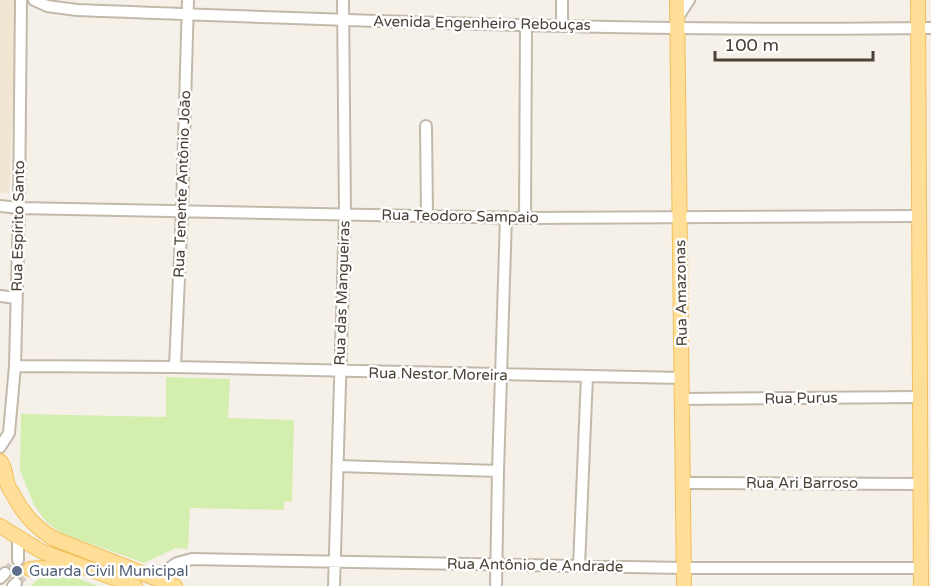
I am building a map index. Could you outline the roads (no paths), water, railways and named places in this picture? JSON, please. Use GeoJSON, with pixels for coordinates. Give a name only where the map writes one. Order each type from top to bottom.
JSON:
{"type":"FeatureCollection","features":[{"type":"Feature","properties":{"kind":"main road","name":"Rua Amazonas"},"geometry":{"type":"LineString","coordinates":[[677,0],[684,586]]}},
{"type":"Feature","properties":{"kind":"main road"},"geometry":{"type":"LineString","coordinates":[[918,0],[925,28],[919,145],[919,216],[926,341],[920,397],[926,421],[921,484],[926,505],[921,586]]}},
{"type":"Feature","properties":{"kind":"main road"},"geometry":{"type":"LineString","coordinates":[[919,145],[931,159]]}},
{"type":"Feature","properties":{"kind":"main road"},"geometry":{"type":"LineString","coordinates":[[0,461],[6,471],[7,483],[28,519],[44,533],[175,586]]}},
{"type":"Feature","properties":{"kind":"main road"},"geometry":{"type":"LineString","coordinates":[[0,496],[7,483]]}},
{"type":"Feature","properties":{"kind":"main road"},"geometry":{"type":"LineString","coordinates":[[0,526],[41,551],[135,586]]}},
{"type":"Feature","properties":{"kind":"main road"},"geometry":{"type":"LineString","coordinates":[[26,566],[77,564]]}},
{"type":"Feature","properties":{"kind":"street","name":"Rua Espírito Santo"},"geometry":{"type":"LineString","coordinates":[[0,447],[9,433],[15,366],[23,0]]}},
{"type":"Feature","properties":{"kind":"street","name":"Avenida Engenheiro Rebouças"},"geometry":{"type":"LineString","coordinates":[[34,0],[58,9],[343,20],[562,25],[678,22],[925,28]]}},
{"type":"Feature","properties":{"kind":"street","name":"Rua Tenente Antônio João"},"geometry":{"type":"LineString","coordinates":[[175,367],[188,0]]}},
{"type":"Feature","properties":{"kind":"street","name":"Rua das Mangueiras"},"geometry":{"type":"LineString","coordinates":[[334,586],[345,214],[343,0]]}},
{"type":"Feature","properties":{"kind":"street"},"geometry":{"type":"LineString","coordinates":[[562,0],[562,25]]}},
{"type":"Feature","properties":{"kind":"street"},"geometry":{"type":"LineString","coordinates":[[678,22],[689,0]]}},
{"type":"Feature","properties":{"kind":"street"},"geometry":{"type":"LineString","coordinates":[[525,218],[526,24]]}},
{"type":"Feature","properties":{"kind":"street"},"geometry":{"type":"LineString","coordinates":[[426,126],[427,215]]}},
{"type":"Feature","properties":{"kind":"street","name":"Rua Teodoro Sampaio"},"geometry":{"type":"LineString","coordinates":[[0,206],[525,218],[919,216]]}},
{"type":"Feature","properties":{"kind":"street"},"geometry":{"type":"LineString","coordinates":[[496,586],[506,217]]}},
{"type":"Feature","properties":{"kind":"street"},"geometry":{"type":"LineString","coordinates":[[0,296],[16,298]]}},
{"type":"Feature","properties":{"kind":"street","name":"Rua Nestor Moreira"},"geometry":{"type":"LineString","coordinates":[[15,366],[175,367],[682,378]]}},
{"type":"Feature","properties":{"kind":"street"},"geometry":{"type":"LineString","coordinates":[[579,566],[587,376]]}},
{"type":"Feature","properties":{"kind":"street","name":"Rua Purus"},"geometry":{"type":"LineString","coordinates":[[682,399],[920,397]]}},
{"type":"Feature","properties":{"kind":"street"},"geometry":{"type":"LineString","coordinates":[[338,466],[498,471]]}},
{"type":"Feature","properties":{"kind":"street","name":"Rua Ari Barroso"},"geometry":{"type":"LineString","coordinates":[[683,483],[921,484]]}},
{"type":"Feature","properties":{"kind":"street"},"geometry":{"type":"LineString","coordinates":[[18,539],[26,566]]}},
{"type":"Feature","properties":{"kind":"street","name":"Rua Antônio de Andrade"},"geometry":{"type":"LineString","coordinates":[[155,578],[177,563],[192,559],[684,568],[921,568]]}},
{"type":"Feature","properties":{"kind":"tunnel"},"geometry":{"type":"LineString","coordinates":[[5,573],[18,560]]}},
{"type":"Feature","properties":{"kind":"tunnel"},"geometry":{"type":"LineString","coordinates":[[16,583],[29,570]]}},
{"type":"Feature","properties":{"kind":"place","name":"Guarda Civil Municipal"},"geometry":{"type":"Point","coordinates":[17,571]}}]}
